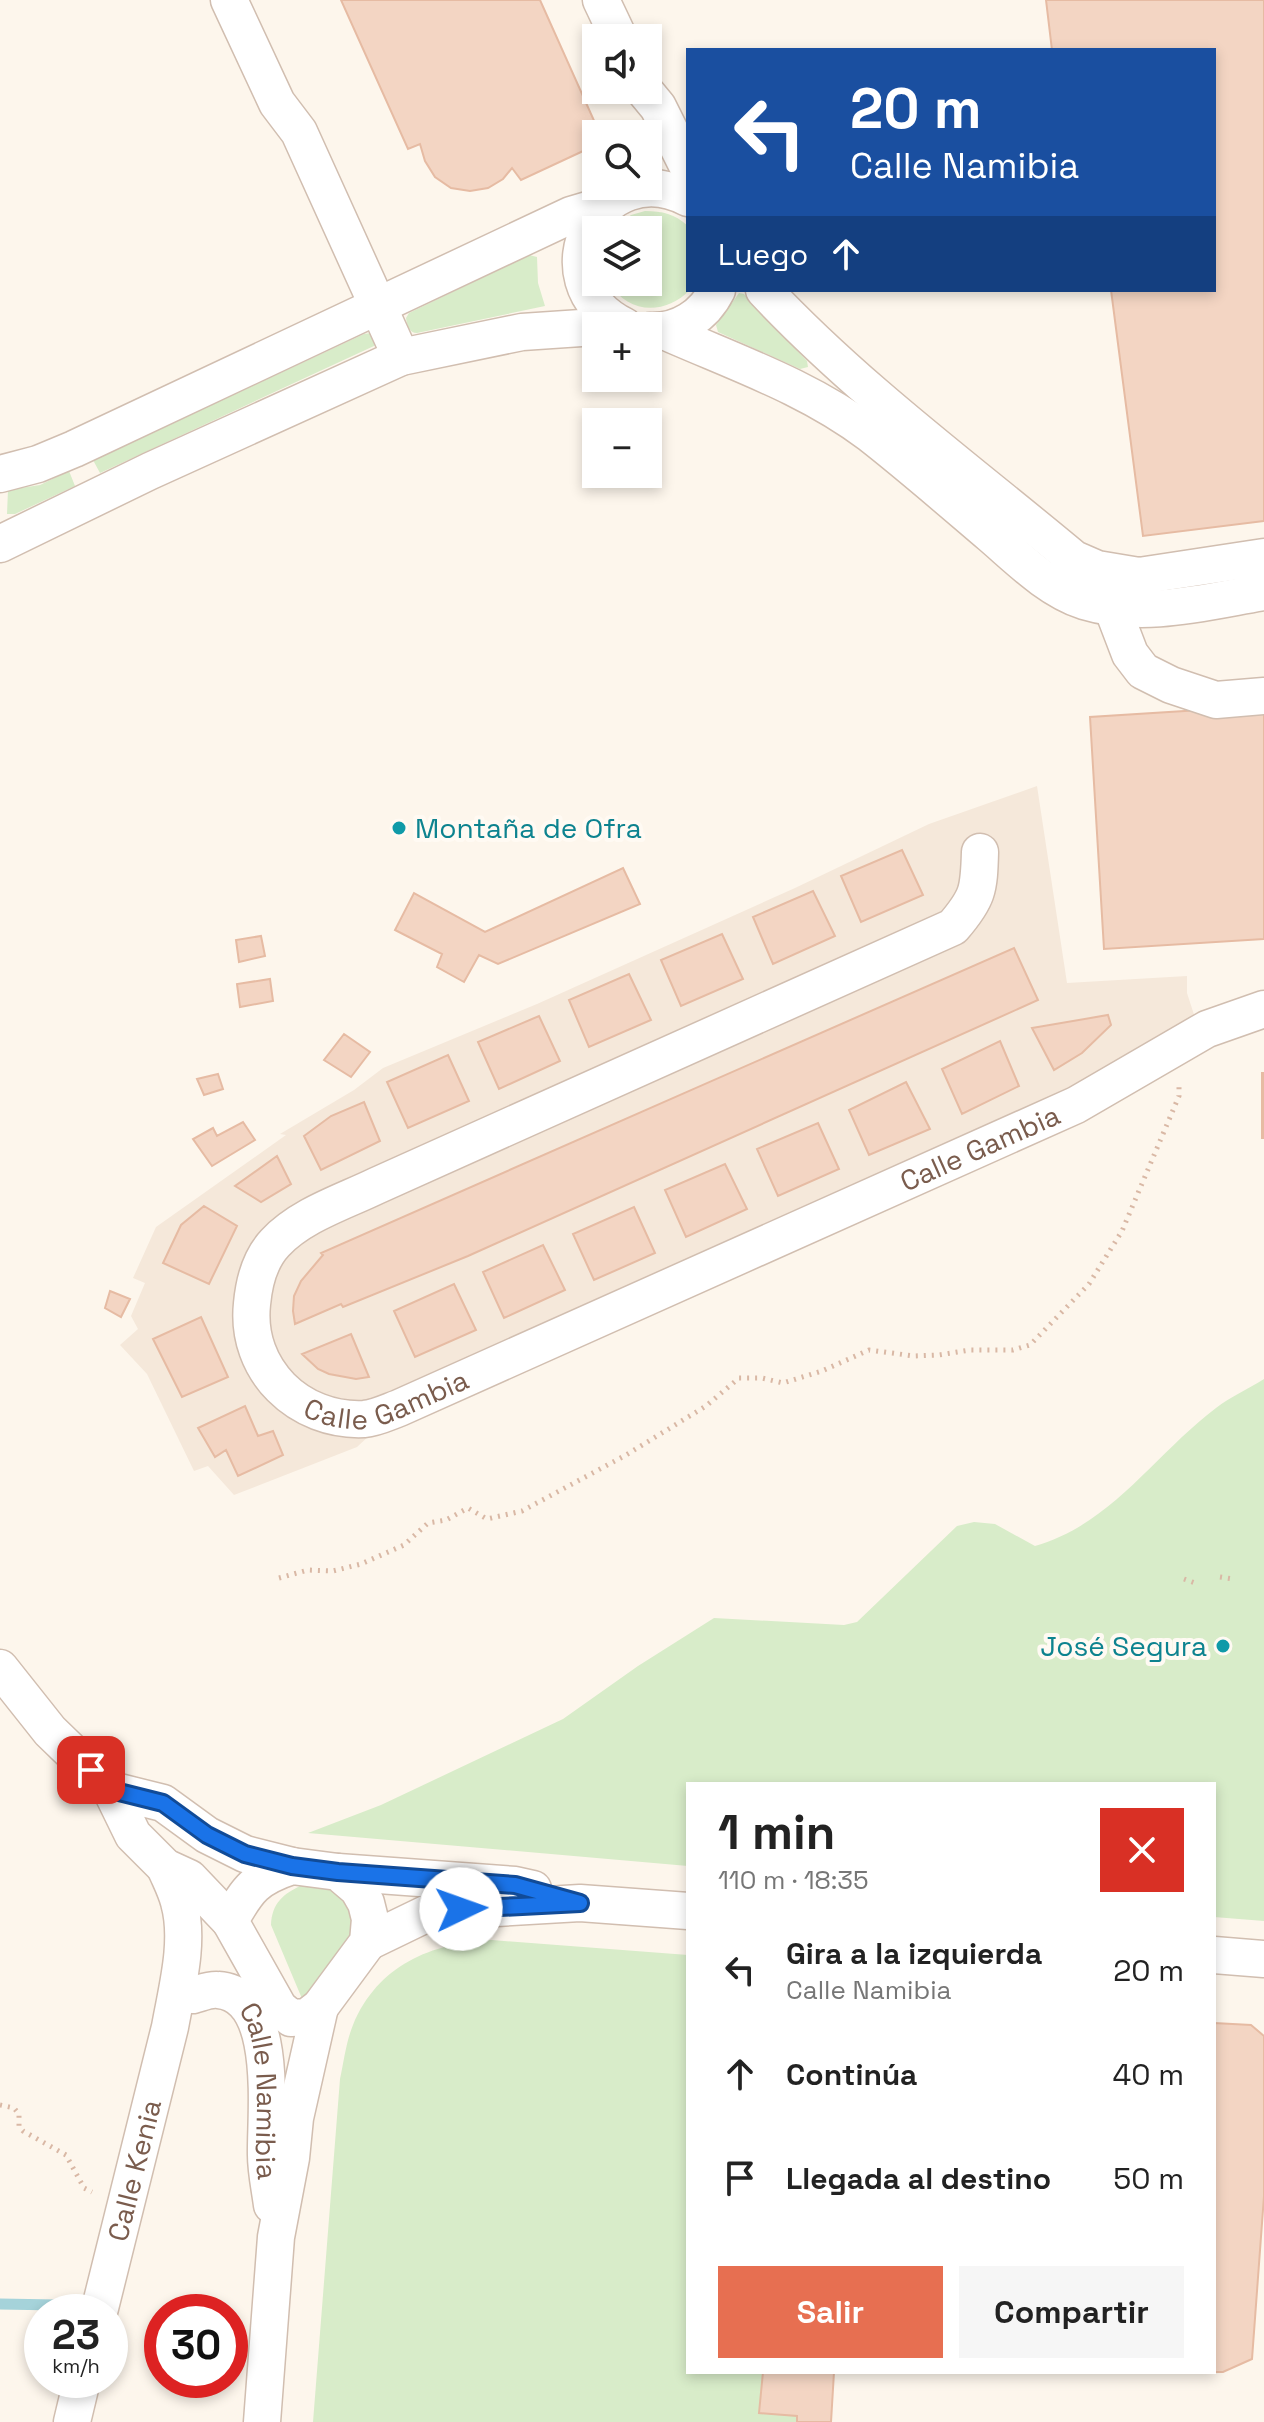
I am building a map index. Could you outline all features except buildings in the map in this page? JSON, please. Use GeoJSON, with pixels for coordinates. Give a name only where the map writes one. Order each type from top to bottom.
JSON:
{"type":"FeatureCollection","features":[{"type":"Feature","properties":{"kind":"street"},"geometry":{"type":"LineString","coordinates":[[229,0],[277,103],[299,132],[401,357]]}},
{"type":"Feature","properties":{"kind":"street"},"geometry":{"type":"LineString","coordinates":[[601,0],[612,24]]}},
{"type":"Feature","properties":{"kind":"street"},"geometry":{"type":"LineString","coordinates":[[643,120],[644,90],[658,107],[686,163]]}},
{"type":"Feature","properties":{"kind":"street"},"geometry":{"type":"LineString","coordinates":[[662,190],[686,197]]}},
{"type":"Feature","properties":{"kind":"street"},"geometry":{"type":"LineString","coordinates":[[0,474],[38,464],[74,449],[608,200]]}},
{"type":"Feature","properties":{"kind":"street"},"geometry":{"type":"LineString","coordinates":[[605,312],[588,293],[580,261],[587,230],[596,216],[615,200]]}},
{"type":"Feature","properties":{"kind":"street"},"geometry":{"type":"LineString","coordinates":[[662,329],[694,318],[716,292]]}},
{"type":"Feature","properties":{"kind":"street"},"geometry":{"type":"LineString","coordinates":[[766,292],[805,333],[844,367],[1074,559],[1097,569],[1139,576],[1264,557]]}},
{"type":"Feature","properties":{"kind":"street"},"geometry":{"type":"LineString","coordinates":[[0,544],[150,471],[401,357],[522,332],[582,328]]}},
{"type":"Feature","properties":{"kind":"street"},"geometry":{"type":"LineString","coordinates":[[662,333],[752,369],[836,410],[1051,584],[1082,600],[1146,610],[1264,592]]}},
{"type":"Feature","properties":{"kind":"street"},"geometry":{"type":"LineString","coordinates":[[1112,607],[1130,654],[1143,671],[1171,685],[1216,700],[1264,696]]}},
{"type":"Feature","properties":{"kind":"street"},"geometry":{"type":"LineString","coordinates":[[1171,685],[1211,676],[1264,671]]}},
{"type":"Feature","properties":{"kind":"street","name":"Calle Gambia"},"geometry":{"type":"LineString","coordinates":[[980,852],[979,885],[971,905],[953,927],[295,1226],[275,1243],[260,1265],[253,1289],[252,1334],[256,1350],[278,1386],[311,1410],[337,1418],[367,1419],[399,1408],[1076,1105],[1207,1029],[1264,1009]]}},
{"type":"Feature","properties":{"kind":"street"},"geometry":{"type":"LineString","coordinates":[[3,1682],[111,1790],[133,1835],[165,1867],[189,1878],[230,1923],[279,2008],[291,2018],[307,2017],[320,2007],[368,1942],[430,1912],[580,1903],[686,1911]]}},
{"type":"Feature","properties":{"kind":"street"},"geometry":{"type":"LineString","coordinates":[[111,1790],[163,1803],[207,1835],[245,1854],[292,1866],[515,1885],[580,1903]]}},
{"type":"Feature","properties":{"kind":"street"},"geometry":{"type":"LineString","coordinates":[[230,1923],[248,1892],[264,1876],[292,1866]]}},
{"type":"Feature","properties":{"kind":"street"},"geometry":{"type":"LineString","coordinates":[[165,1867],[180,1903],[185,1990],[221,1969],[256,1972]]}},
{"type":"Feature","properties":{"kind":"street"},"geometry":{"type":"LineString","coordinates":[[338,1872],[358,1889],[366,1903],[370,1919],[368,1942]]}},
{"type":"Feature","properties":{"kind":"street","name":"Calle Kenia"},"geometry":{"type":"LineString","coordinates":[[103,2294],[170,2027],[185,1990],[221,1932],[230,1923]]}},
{"type":"Feature","properties":{"kind":"street"},"geometry":{"type":"LineString","coordinates":[[1216,1955],[1264,1959]]}},
{"type":"Feature","properties":{"kind":"street","name":"Calle Namibia"},"geometry":{"type":"LineString","coordinates":[[185,1990],[218,1990],[233,1995],[251,2011],[260,2035],[269,2094],[266,2156],[276,2237]]}},
{"type":"Feature","properties":{"kind":"street","name":"Calle Namibia"},"geometry":{"type":"LineString","coordinates":[[262,2422],[276,2237],[295,2118],[320,2007]]}},
{"type":"Feature","properties":{"kind":"street","name":"Calle Namibia"},"geometry":{"type":"LineString","coordinates":[[279,2008],[279,2032],[295,2118]]}},
{"type":"Feature","properties":{"kind":"street"},"geometry":{"type":"LineString","coordinates":[[72,2422],[78,2398]]}},
{"type":"Feature","properties":{"kind":"path"},"geometry":{"type":"LineString","coordinates":[[279,1578],[308,1570],[333,1571],[361,1564],[404,1545],[428,1523],[446,1520],[468,1508],[487,1519],[522,1511],[669,1430],[706,1406],[739,1378],[762,1378],[783,1383],[822,1371],[869,1350],[926,1356],[970,1350],[1013,1350],[1030,1345],[1089,1284],[1122,1231],[1179,1096],[1179,1046]]}},
{"type":"Feature","properties":{"kind":"path"},"geometry":{"type":"LineString","coordinates":[[1220,1577],[1233,1579]]}},
{"type":"Feature","properties":{"kind":"path"},"geometry":{"type":"LineString","coordinates":[[1184,1579],[1195,1583]]}},
{"type":"Feature","properties":{"kind":"path"},"geometry":{"type":"LineString","coordinates":[[0,2105],[14,2108],[19,2114],[19,2127],[23,2131],[66,2155],[84,2188],[95,2193],[104,2183],[110,2167],[133,2172]]}},
{"type":"Feature","properties":{"kind":"shaded area"},"geometry":{"type":"Polygon","coordinates":[[[1037,786],[1067,983],[1187,976],[1187,993],[1200,1033],[399,1408],[357,1447],[234,1495],[208,1466],[194,1471],[147,1374],[120,1345],[138,1329],[131,1316],[145,1283],[133,1278],[156,1227],[286,1135],[280,1134],[354,1090],[383,1068],[537,1004],[929,824],[1037,786]]]}},
{"type":"Feature","properties":{"kind":"green space"},"geometry":{"type":"Polygon","coordinates":[[[645,211],[657,212],[668,214],[686,225],[688,292],[669,304],[647,308],[636,306],[620,296],[662,296],[662,216],[630,216],[645,211]]]}},
{"type":"Feature","properties":{"kind":"green space"},"geometry":{"type":"Polygon","coordinates":[[[529,255],[537,257],[538,283],[545,306],[417,333],[409,328],[406,318],[409,313],[529,255]]]}},
{"type":"Feature","properties":{"kind":"green space"},"geometry":{"type":"Polygon","coordinates":[[[739,293],[744,294],[807,361],[808,367],[800,369],[718,332],[716,325],[739,293]]]}},
{"type":"Feature","properties":{"kind":"green space"},"geometry":{"type":"Polygon","coordinates":[[[371,333],[374,346],[100,473],[93,460],[364,334],[371,333]]]}},
{"type":"Feature","properties":{"kind":"green space"},"geometry":{"type":"Polygon","coordinates":[[[69,471],[75,486],[15,514],[7,514],[8,490],[40,485],[69,471]]]}},
{"type":"Feature","properties":{"kind":"green space"},"geometry":{"type":"Polygon","coordinates":[[[1264,1379],[1264,1921],[1216,1917],[1216,1782],[686,1782],[686,1866],[308,1833],[381,1805],[563,1719],[714,1618],[844,1625],[857,1622],[957,1526],[974,1522],[995,1524],[1035,1546],[1062,1536],[1110,1505],[1194,1426],[1264,1379]]]}},
{"type":"Feature","properties":{"kind":"green space"},"geometry":{"type":"Polygon","coordinates":[[[302,1885],[331,1888],[352,1908],[353,1920],[351,1937],[303,2001],[271,1925],[280,1900],[302,1885]]]}},
{"type":"Feature","properties":{"kind":"green space"},"geometry":{"type":"Polygon","coordinates":[[[492,1940],[686,1955],[686,2374],[834,2374],[831,2422],[313,2422],[340,2079],[351,2031],[364,2004],[392,1973],[428,1952],[492,1940]]]}},
{"type":"Feature","properties":{"kind":"waterway"},"geometry":{"type":"LineString","coordinates":[[0,2304],[24,2304]]}},
{"type":"Feature","properties":{"kind":"place","name":"Montaña de Ofra"},"geometry":{"type":"Point","coordinates":[399,828]}},
{"type":"Feature","properties":{"kind":"place","name":"José Segura"},"geometry":{"type":"Point","coordinates":[1223,1646]}},
{"type":"Feature","properties":{"kind":"route"},"geometry":{"type":"LineString","coordinates":[[91,1770],[111,1790],[163,1803],[207,1835],[245,1854],[292,1866],[338,1872],[515,1885],[580,1903],[461,1909]]}}]}
